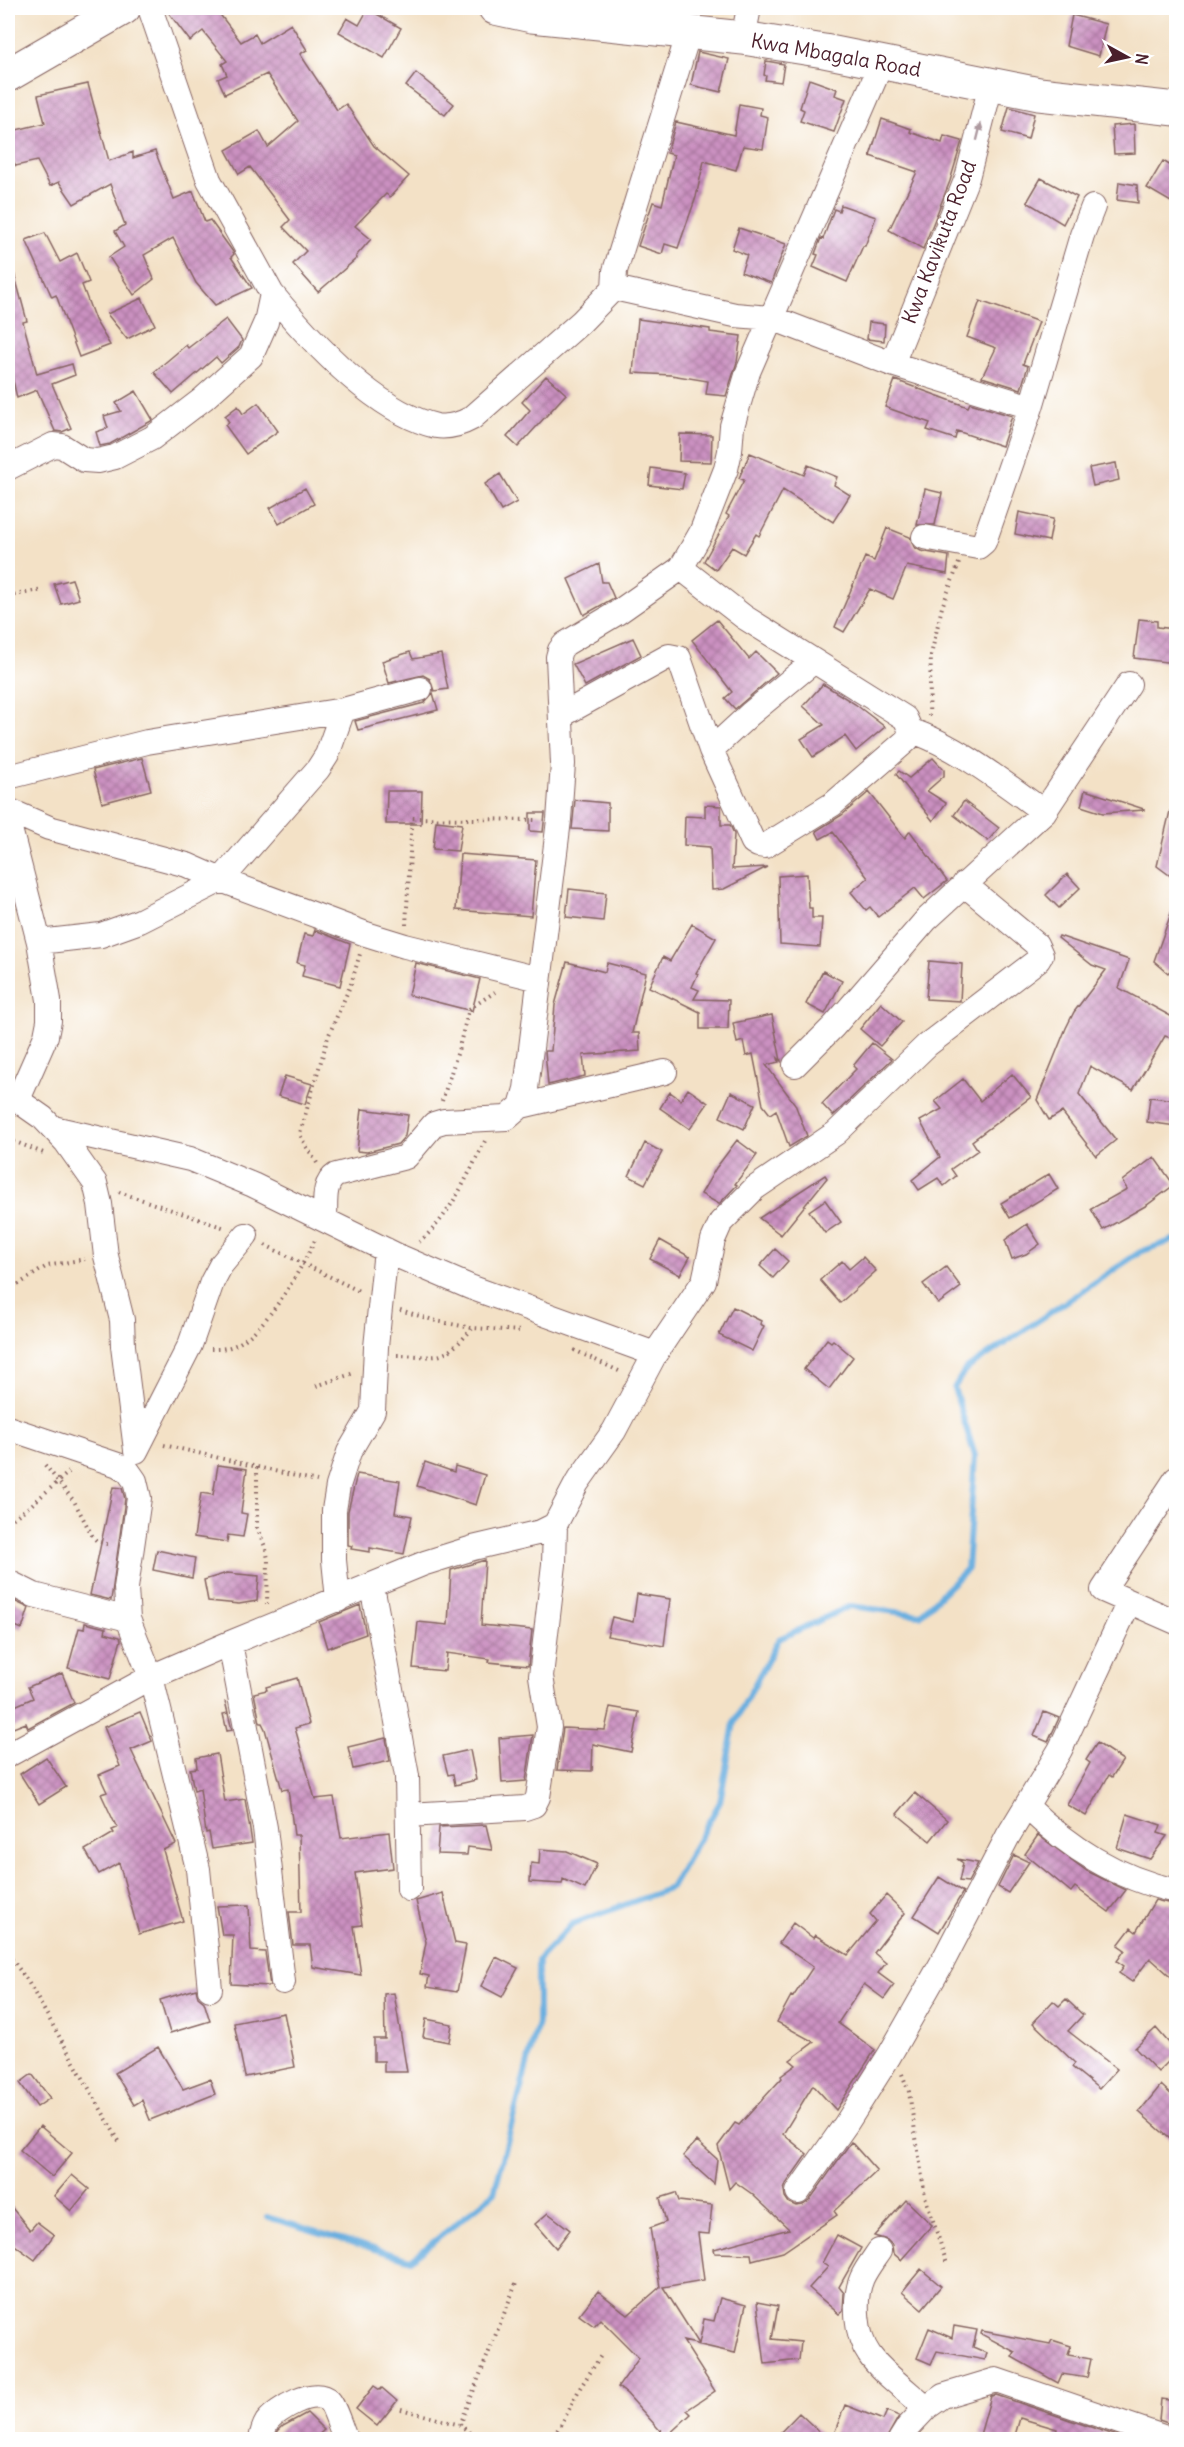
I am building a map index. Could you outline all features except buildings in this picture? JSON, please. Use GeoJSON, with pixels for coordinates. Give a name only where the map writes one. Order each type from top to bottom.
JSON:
{"type":"FeatureCollection","features":[{"type":"Feature","properties":{"kind":"street"},"geometry":{"type":"LineString","coordinates":[[8,75],[124,8]]}},
{"type":"Feature","properties":{"kind":"street"},"geometry":{"type":"LineString","coordinates":[[150,8],[209,180],[272,294],[322,350],[362,384],[391,405],[438,426],[459,425],[472,418],[581,322],[614,288],[615,271],[689,32]]}},
{"type":"Feature","properties":{"kind":"street","name":"Kwa Mbagala Road"},"geometry":{"type":"LineString","coordinates":[[495,8],[532,16],[689,32],[746,23],[882,62],[991,85],[1176,109]]}},
{"type":"Feature","properties":{"kind":"street"},"geometry":{"type":"LineString","coordinates":[[521,1106],[526,1089],[531,977],[559,820],[563,764],[558,657],[560,650],[565,644],[617,613],[681,568],[701,533],[726,469],[732,426],[745,383],[882,62]]}},
{"type":"Feature","properties":{"kind":"street","name":"Kwa Kavikuta Road"},"geometry":{"type":"LineString","coordinates":[[892,364],[967,178],[991,85]]}},
{"type":"Feature","properties":{"kind":"street"},"geometry":{"type":"LineString","coordinates":[[924,537],[965,546],[978,547],[984,542],[1031,407],[1082,235],[1093,207]]}},
{"type":"Feature","properties":{"kind":"street"},"geometry":{"type":"LineString","coordinates":[[614,288],[735,315],[772,318],[892,364],[1031,407]]}},
{"type":"Feature","properties":{"kind":"street"},"geometry":{"type":"LineString","coordinates":[[8,468],[53,445],[62,446],[84,460],[98,461],[115,457],[152,438],[203,399],[251,356],[266,322],[272,294]]}},
{"type":"Feature","properties":{"kind":"street"},"geometry":{"type":"LineString","coordinates":[[681,568],[744,617],[905,718],[918,733],[989,773],[1044,812]]}},
{"type":"Feature","properties":{"kind":"street"},"geometry":{"type":"LineString","coordinates":[[562,715],[669,656],[674,656],[682,662],[711,750],[753,842],[765,846],[833,804],[918,733]]}},
{"type":"Feature","properties":{"kind":"street"},"geometry":{"type":"LineString","coordinates":[[711,750],[814,661]]}},
{"type":"Feature","properties":{"kind":"street"},"geometry":{"type":"LineString","coordinates":[[795,1065],[834,1026],[926,920],[1044,812],[1129,684]]}},
{"type":"Feature","properties":{"kind":"street"},"geometry":{"type":"LineString","coordinates":[[8,777],[147,742],[343,710],[420,689]]}},
{"type":"Feature","properties":{"kind":"street"},"geometry":{"type":"LineString","coordinates":[[39,942],[101,935],[140,921],[221,880],[318,770],[327,755],[343,710]]}},
{"type":"Feature","properties":{"kind":"street"},"geometry":{"type":"LineString","coordinates":[[8,810],[49,828],[187,865],[366,934],[531,977]]}},
{"type":"Feature","properties":{"kind":"street"},"geometry":{"type":"LineString","coordinates":[[8,821],[39,942],[49,1000],[46,1036],[20,1095],[23,1104],[53,1128],[95,1183],[100,1204],[106,1256],[122,1320],[135,1454],[135,1481],[139,1498],[126,1588],[128,1619],[151,1677],[198,1869],[210,1989]]}},
{"type":"Feature","properties":{"kind":"street"},"geometry":{"type":"LineString","coordinates":[[409,1815],[525,1808],[534,1805],[548,1741],[548,1714],[541,1676],[554,1564],[555,1525],[578,1483],[614,1431],[655,1354],[704,1281],[716,1231],[740,1203],[774,1174],[815,1150],[836,1133],[927,1045],[1038,960],[1041,955],[1036,944],[964,884]]}},
{"type":"Feature","properties":{"kind":"street"},"geometry":{"type":"LineString","coordinates":[[325,1220],[326,1187],[329,1179],[336,1175],[406,1157],[434,1124],[444,1121],[507,1118],[521,1106],[665,1072]]}},
{"type":"Feature","properties":{"kind":"street"},"geometry":{"type":"LineString","coordinates":[[53,1128],[190,1159],[253,1185],[392,1253],[470,1287],[655,1354]]}},
{"type":"Feature","properties":{"kind":"street"},"geometry":{"type":"LineString","coordinates":[[135,1454],[190,1345],[212,1282],[221,1265],[246,1235]]}},
{"type":"Feature","properties":{"kind":"street"},"geometry":{"type":"LineString","coordinates":[[338,1600],[333,1532],[338,1486],[354,1440],[373,1411],[374,1363],[392,1253]]}},
{"type":"Feature","properties":{"kind":"street"},"geometry":{"type":"LineString","coordinates":[[16,1431],[90,1454],[135,1454]]}},
{"type":"Feature","properties":{"kind":"street"},"geometry":{"type":"LineString","coordinates":[[1176,1479],[1103,1590],[1176,1622]]}},
{"type":"Feature","properties":{"kind":"street"},"geometry":{"type":"LineString","coordinates":[[8,1755],[151,1677],[230,1643],[425,1563],[473,1548],[542,1532],[555,1525]]}},
{"type":"Feature","properties":{"kind":"street"},"geometry":{"type":"LineString","coordinates":[[8,1582],[34,1595],[128,1619]]}},
{"type":"Feature","properties":{"kind":"street"},"geometry":{"type":"LineString","coordinates":[[372,1586],[407,1776],[409,1888]]}},
{"type":"Feature","properties":{"kind":"street"},"geometry":{"type":"LineString","coordinates":[[798,2192],[846,2124],[889,2056],[942,1963],[1008,1836],[1060,1750],[1129,1602]]}},
{"type":"Feature","properties":{"kind":"street"},"geometry":{"type":"LineString","coordinates":[[230,1643],[265,1828],[283,1982]]}},
{"type":"Feature","properties":{"kind":"street"},"geometry":{"type":"LineString","coordinates":[[1026,1806],[1054,1833],[1098,1863],[1137,1880],[1176,1891]]}},
{"type":"Feature","properties":{"kind":"street"},"geometry":{"type":"LineString","coordinates":[[879,2251],[865,2271],[858,2290],[862,2339],[869,2355],[926,2408]]}},
{"type":"Feature","properties":{"kind":"street"},"geometry":{"type":"LineString","coordinates":[[900,2439],[926,2408],[944,2396],[996,2380],[1172,2439]]}},
{"type":"Feature","properties":{"kind":"street"},"geometry":{"type":"LineString","coordinates":[[261,2439],[272,2417],[309,2395],[318,2395],[329,2401],[346,2439]]}},
{"type":"Feature","properties":{"kind":"path"},"geometry":{"type":"LineString","coordinates":[[918,733],[930,703],[933,645],[942,607],[965,546]]}},
{"type":"Feature","properties":{"kind":"path"},"geometry":{"type":"LineString","coordinates":[[8,596],[43,590]]}},
{"type":"Feature","properties":{"kind":"path"},"geometry":{"type":"LineString","coordinates":[[405,946],[412,818],[559,820]]}},
{"type":"Feature","properties":{"kind":"path"},"geometry":{"type":"LineString","coordinates":[[329,1179],[307,1148],[300,1133],[328,1037],[351,984],[366,934]]}},
{"type":"Feature","properties":{"kind":"path"},"geometry":{"type":"LineString","coordinates":[[434,1124],[469,1009],[474,1004],[531,977]]}},
{"type":"Feature","properties":{"kind":"path"},"geometry":{"type":"LineString","coordinates":[[392,1253],[420,1241],[439,1221],[459,1190],[496,1119]]}},
{"type":"Feature","properties":{"kind":"path"},"geometry":{"type":"LineString","coordinates":[[8,1138],[50,1156]]}},
{"type":"Feature","properties":{"kind":"path"},"geometry":{"type":"LineString","coordinates":[[95,1183],[246,1235],[344,1282],[382,1304],[436,1321],[472,1328],[524,1331]]}},
{"type":"Feature","properties":{"kind":"path"},"geometry":{"type":"LineString","coordinates":[[8,1291],[46,1266],[106,1256]]}},
{"type":"Feature","properties":{"kind":"path"},"geometry":{"type":"LineString","coordinates":[[190,1345],[221,1349],[231,1347],[241,1341],[273,1312],[304,1264]]}},
{"type":"Feature","properties":{"kind":"path"},"geometry":{"type":"LineString","coordinates":[[316,1386],[348,1376],[397,1355],[437,1357],[446,1354],[472,1328]]}},
{"type":"Feature","properties":{"kind":"path"},"geometry":{"type":"LineString","coordinates":[[564,1346],[640,1381]]}},
{"type":"Feature","properties":{"kind":"path"},"geometry":{"type":"LineString","coordinates":[[16,1431],[74,1501],[87,1527],[98,1541],[130,1550]]}},
{"type":"Feature","properties":{"kind":"path"},"geometry":{"type":"LineString","coordinates":[[8,1522],[22,1513],[90,1454]]}},
{"type":"Feature","properties":{"kind":"path"},"geometry":{"type":"LineString","coordinates":[[135,1454],[257,1467],[338,1486]]}},
{"type":"Feature","properties":{"kind":"path"},"geometry":{"type":"LineString","coordinates":[[257,1467],[257,1528],[268,1559],[266,1628]]}},
{"type":"Feature","properties":{"kind":"path"},"geometry":{"type":"LineString","coordinates":[[8,1954],[27,1980],[119,2141]]}},
{"type":"Feature","properties":{"kind":"path"},"geometry":{"type":"LineString","coordinates":[[889,2056],[902,2073],[909,2092],[924,2196],[947,2264]]}},
{"type":"Feature","properties":{"kind":"path"},"geometry":{"type":"LineString","coordinates":[[460,2425],[517,2282]]}},
{"type":"Feature","properties":{"kind":"path"},"geometry":{"type":"LineString","coordinates":[[550,2439],[561,2425],[580,2388],[602,2354]]}},
{"type":"Feature","properties":{"kind":"path"},"geometry":{"type":"LineString","coordinates":[[400,2409],[460,2425],[479,2439]]}},
{"type":"Feature","properties":{"kind":"path"},"geometry":{"type":"LineString","coordinates":[[660,2430],[668,2439]]}},
{"type":"Feature","properties":{"kind":"waterway"},"geometry":{"type":"LineString","coordinates":[[267,2217],[411,2260],[494,2193],[538,2023],[538,1960],[572,1924],[671,1888],[720,1802],[734,1723],[779,1639],[850,1606],[920,1615],[967,1569],[975,1456],[954,1388],[965,1370],[1140,1252],[1176,1239]]}}]}
